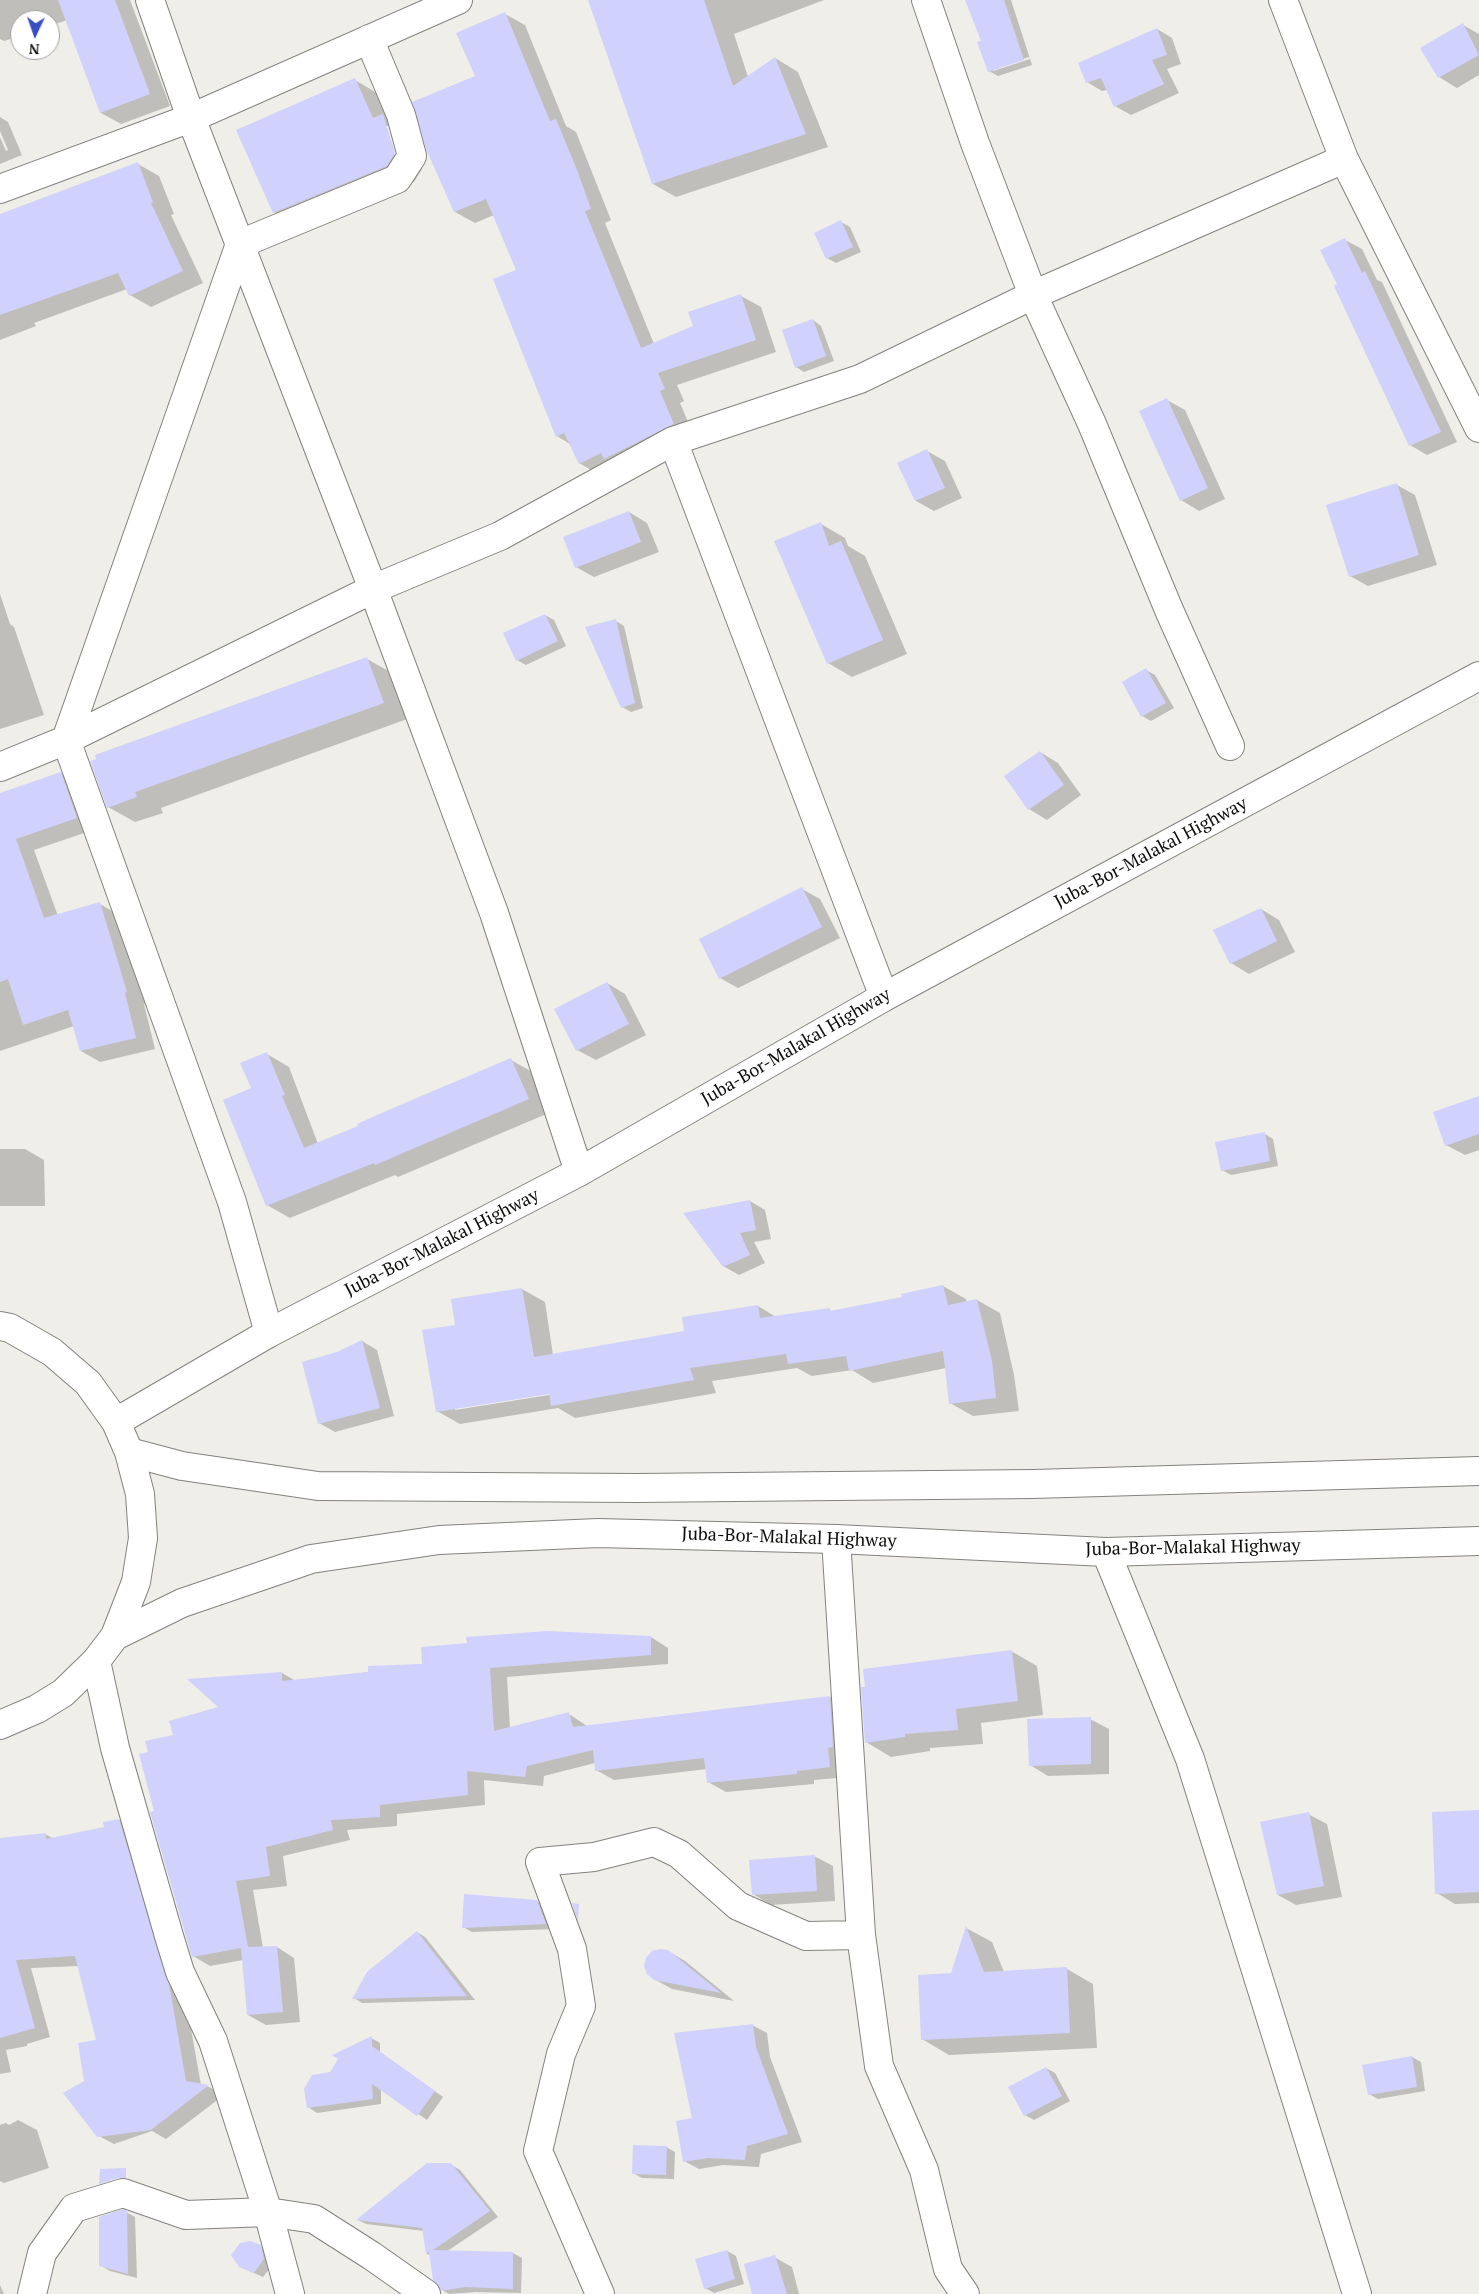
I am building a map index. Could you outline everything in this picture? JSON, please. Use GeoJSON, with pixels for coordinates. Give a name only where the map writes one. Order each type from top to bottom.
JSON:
{"type":"FeatureCollection","features":[{"type":"Feature","properties":{"kind":"main road"},"geometry":{"type":"LineString","coordinates":[[150,0],[191,118],[373,589],[494,913],[579,1172]]}},
{"type":"Feature","properties":{"kind":"main road"},"geometry":{"type":"LineString","coordinates":[[0,189],[191,118],[458,0]]}},
{"type":"Feature","properties":{"kind":"main road"},"geometry":{"type":"LineString","coordinates":[[926,0],[975,143],[1033,295],[1092,424],[1169,610],[1230,746]]}},
{"type":"Feature","properties":{"kind":"main road"},"geometry":{"type":"LineString","coordinates":[[1283,0],[1344,159],[1479,428]]}},
{"type":"Feature","properties":{"kind":"main road"},"geometry":{"type":"LineString","coordinates":[[268,1333],[232,1202],[66,740],[240,244],[381,188],[397,179],[412,156],[401,115],[369,39]]}},
{"type":"Feature","properties":{"kind":"main road"},"geometry":{"type":"LineString","coordinates":[[0,767],[66,740],[373,589],[500,536],[674,440],[860,378],[1033,295],[1344,159]]}},
{"type":"Feature","properties":{"kind":"main road"},"geometry":{"type":"LineString","coordinates":[[674,440],[884,997]]}},
{"type":"Feature","properties":{"kind":"main road","name":"Juba-Bor-Malakal Highway"},"geometry":{"type":"LineString","coordinates":[[116,1422],[268,1333],[579,1172],[884,997],[1479,676]]}},
{"type":"Feature","properties":{"kind":"main road","name":"Juba-Bor-Malakal Highway"},"geometry":{"type":"LineString","coordinates":[[0,1326],[10,1328],[52,1352],[88,1383],[116,1422],[130,1452],[140,1494],[143,1538],[136,1582],[115,1636],[96,1661],[64,1693],[0,1725]]}},
{"type":"Feature","properties":{"kind":"main road"},"geometry":{"type":"LineString","coordinates":[[130,1452],[182,1466],[318,1486],[637,1488],[915,1485],[1479,1471]]}},
{"type":"Feature","properties":{"kind":"main road","name":"Juba-Bor-Malakal Highway"},"geometry":{"type":"LineString","coordinates":[[115,1636],[182,1603],[311,1559],[439,1540],[598,1532],[836,1539],[1106,1552],[1479,1541]]}},
{"type":"Feature","properties":{"kind":"main road"},"geometry":{"type":"LineString","coordinates":[[836,1539],[862,1935],[879,2066],[924,2170],[944,2282],[965,2294]]}},
{"type":"Feature","properties":{"kind":"main road"},"geometry":{"type":"LineString","coordinates":[[1106,1552],[1190,1758],[1357,2294]]}},
{"type":"Feature","properties":{"kind":"main road"},"geometry":{"type":"LineString","coordinates":[[96,1661],[114,1748],[180,1972],[213,2042],[268,2212],[290,2294]]}},
{"type":"Feature","properties":{"kind":"main road"},"geometry":{"type":"LineString","coordinates":[[600,2294],[538,2151],[561,2054],[581,2006],[572,1950],[540,1862],[594,1857],[654,1842],[679,1854],[738,1906],[806,1936],[862,1935]]}},
{"type":"Feature","properties":{"kind":"main road"},"geometry":{"type":"LineString","coordinates":[[32,2294],[42,2253],[74,2208],[123,2193],[186,2214],[268,2212],[314,2219],[372,2256],[426,2294]]}},
{"type":"Feature","properties":{"kind":"building"},"geometry":{"type":"Polygon","coordinates":[[[58,0],[115,0],[150,94],[100,113],[58,0]]]}},
{"type":"Feature","properties":{"kind":"building"},"geometry":{"type":"Polygon","coordinates":[[[588,0],[704,0],[733,86],[775,57],[806,134],[652,184],[588,0]]]}},
{"type":"Feature","properties":{"kind":"building"},"geometry":{"type":"Polygon","coordinates":[[[965,0],[1004,0],[1024,60],[988,72],[977,42],[981,41],[965,0]]]}},
{"type":"Feature","properties":{"kind":"building"},"geometry":{"type":"Polygon","coordinates":[[[505,12],[550,121],[556,119],[577,170],[591,209],[585,211],[641,348],[693,326],[688,312],[741,294],[756,340],[658,373],[665,389],[660,391],[674,424],[604,459],[601,453],[579,464],[564,433],[556,437],[493,279],[516,270],[486,199],[454,212],[426,149],[412,102],[475,76],[456,33],[505,12]]]}},
{"type":"Feature","properties":{"kind":"building"},"geometry":{"type":"Polygon","coordinates":[[[1463,23],[1479,55],[1438,78],[1420,48],[1463,23]]]}},
{"type":"Feature","properties":{"kind":"building"},"geometry":{"type":"Polygon","coordinates":[[[1157,28],[1167,55],[1152,60],[1164,84],[1114,107],[1101,78],[1086,83],[1078,63],[1157,28]]]}},
{"type":"Feature","properties":{"kind":"building"},"geometry":{"type":"Polygon","coordinates":[[[355,78],[373,118],[383,114],[395,153],[387,166],[273,213],[236,130],[355,78]]]}},
{"type":"Feature","properties":{"kind":"building"},"geometry":{"type":"Polygon","coordinates":[[[138,162],[153,202],[151,203],[183,271],[129,296],[118,273],[0,315],[0,214],[138,162]]]}},
{"type":"Feature","properties":{"kind":"building"},"geometry":{"type":"Polygon","coordinates":[[[841,220],[853,247],[826,259],[814,233],[841,220]]]}},
{"type":"Feature","properties":{"kind":"building"},"geometry":{"type":"Polygon","coordinates":[[[1345,238],[1362,273],[1365,271],[1441,432],[1409,446],[1334,286],[1337,284],[1320,250],[1345,238]]]}},
{"type":"Feature","properties":{"kind":"building"},"geometry":{"type":"Polygon","coordinates":[[[813,319],[826,356],[795,368],[782,330],[813,319]]]}},
{"type":"Feature","properties":{"kind":"building"},"geometry":{"type":"Polygon","coordinates":[[[1167,398],[1208,488],[1180,501],[1139,411],[1167,398]]]}},
{"type":"Feature","properties":{"kind":"building"},"geometry":{"type":"Polygon","coordinates":[[[927,449],[945,488],[915,501],[897,463],[927,449]]]}},
{"type":"Feature","properties":{"kind":"building"},"geometry":{"type":"Polygon","coordinates":[[[1397,483],[1419,555],[1349,577],[1326,505],[1397,483]]]}},
{"type":"Feature","properties":{"kind":"building"},"geometry":{"type":"Polygon","coordinates":[[[629,511],[641,542],[575,568],[563,537],[629,511]]]}},
{"type":"Feature","properties":{"kind":"building"},"geometry":{"type":"Polygon","coordinates":[[[821,522],[829,546],[841,541],[883,640],[827,664],[774,541],[821,522]]]}},
{"type":"Feature","properties":{"kind":"building"},"geometry":{"type":"Polygon","coordinates":[[[545,614],[558,641],[516,661],[503,633],[545,614]]]}},
{"type":"Feature","properties":{"kind":"building"},"geometry":{"type":"Polygon","coordinates":[[[616,619],[635,703],[621,708],[585,627],[616,619]]]}},
{"type":"Feature","properties":{"kind":"building"},"geometry":{"type":"Polygon","coordinates":[[[367,657],[384,703],[135,792],[137,797],[107,808],[90,761],[96,759],[95,755],[367,657]]]}},
{"type":"Feature","properties":{"kind":"building"},"geometry":{"type":"Polygon","coordinates":[[[1146,668],[1166,703],[1141,717],[1122,682],[1146,668]]]}},
{"type":"Feature","properties":{"kind":"building"},"geometry":{"type":"Polygon","coordinates":[[[1040,751],[1064,785],[1028,810],[1004,776],[1040,751]]]}},
{"type":"Feature","properties":{"kind":"building"},"geometry":{"type":"Polygon","coordinates":[[[61,772],[77,818],[16,839],[44,918],[100,902],[127,992],[125,993],[136,1038],[80,1051],[68,1010],[23,1025],[8,979],[0,982],[0,793],[61,772]]]}},
{"type":"Feature","properties":{"kind":"building"},"geometry":{"type":"Polygon","coordinates":[[[802,887],[822,927],[719,979],[699,939],[802,887]]]}},
{"type":"Feature","properties":{"kind":"building"},"geometry":{"type":"Polygon","coordinates":[[[1261,908],[1277,941],[1230,964],[1213,930],[1261,908]]]}},
{"type":"Feature","properties":{"kind":"building"},"geometry":{"type":"Polygon","coordinates":[[[607,982],[629,1024],[576,1051],[554,1009],[607,982]]]}},
{"type":"Feature","properties":{"kind":"building"},"geometry":{"type":"Polygon","coordinates":[[[267,1052],[285,1095],[282,1096],[304,1148],[511,1058],[529,1099],[375,1165],[374,1163],[266,1206],[223,1100],[251,1088],[240,1063],[267,1052]]]}},
{"type":"Feature","properties":{"kind":"building"},"geometry":{"type":"Polygon","coordinates":[[[1479,1096],[1479,1134],[1445,1146],[1433,1112],[1479,1096]]]}},
{"type":"Feature","properties":{"kind":"building"},"geometry":{"type":"Polygon","coordinates":[[[1265,1132],[1270,1161],[1221,1171],[1215,1142],[1265,1132]]]}},
{"type":"Feature","properties":{"kind":"building"},"geometry":{"type":"Polygon","coordinates":[[[750,1200],[756,1230],[740,1233],[750,1255],[723,1267],[683,1213],[750,1200]]]}},
{"type":"Feature","properties":{"kind":"building"},"geometry":{"type":"Polygon","coordinates":[[[943,1285],[948,1305],[977,1299],[992,1361],[996,1398],[949,1404],[943,1351],[849,1371],[846,1356],[788,1364],[786,1354],[690,1368],[694,1380],[551,1406],[549,1394],[436,1412],[422,1330],[455,1325],[451,1299],[522,1288],[534,1357],[684,1331],[682,1317],[758,1305],[760,1318],[830,1308],[830,1311],[902,1297],[901,1294],[943,1285]]]}},
{"type":"Feature","properties":{"kind":"building"},"geometry":{"type":"Polygon","coordinates":[[[362,1340],[380,1408],[318,1424],[302,1362],[337,1352],[362,1340]]]}},
{"type":"Feature","properties":{"kind":"building"},"geometry":{"type":"Polygon","coordinates":[[[547,1631],[651,1636],[651,1655],[490,1668],[494,1731],[569,1712],[573,1727],[830,1696],[833,1747],[828,1748],[830,1767],[797,1771],[797,1774],[707,1783],[704,1758],[595,1771],[593,1750],[527,1766],[525,1777],[467,1771],[468,1795],[380,1805],[380,1817],[331,1820],[333,1830],[266,1847],[270,1876],[236,1881],[248,1947],[277,1946],[283,2012],[247,2015],[241,1948],[192,1957],[150,1812],[154,1811],[139,1754],[148,1752],[145,1741],[173,1735],[169,1721],[218,1707],[187,1679],[282,1672],[282,1681],[368,1672],[368,1666],[422,1664],[421,1647],[467,1643],[466,1637],[547,1631]]]}},
{"type":"Feature","properties":{"kind":"building"},"geometry":{"type":"Polygon","coordinates":[[[1012,1650],[1018,1701],[956,1709],[958,1730],[905,1734],[905,1737],[865,1743],[861,1687],[865,1687],[863,1669],[1012,1650]]]}},
{"type":"Feature","properties":{"kind":"building"},"geometry":{"type":"Polygon","coordinates":[[[1091,1717],[1091,1764],[1029,1766],[1027,1719],[1091,1717]]]}},
{"type":"Feature","properties":{"kind":"building"},"geometry":{"type":"Polygon","coordinates":[[[1479,1810],[1479,1892],[1435,1894],[1432,1812],[1479,1810]]]}},
{"type":"Feature","properties":{"kind":"building"},"geometry":{"type":"Polygon","coordinates":[[[1309,1812],[1324,1886],[1277,1895],[1260,1822],[1309,1812]]]}},
{"type":"Feature","properties":{"kind":"building"},"geometry":{"type":"Polygon","coordinates":[[[119,1819],[169,1984],[186,2081],[209,2085],[151,2130],[97,2137],[63,2093],[84,2081],[78,2043],[96,2040],[75,1956],[16,1960],[35,2028],[0,2038],[0,1838],[46,1833],[46,1839],[104,1827],[103,1822],[119,1819]]]}},
{"type":"Feature","properties":{"kind":"building"},"geometry":{"type":"Polygon","coordinates":[[[815,1855],[817,1891],[752,1895],[749,1860],[815,1855]]]}},
{"type":"Feature","properties":{"kind":"building"},"geometry":{"type":"Polygon","coordinates":[[[464,1894],[537,1900],[546,1924],[462,1928],[464,1894]]]}},
{"type":"Feature","properties":{"kind":"building"},"geometry":{"type":"Polygon","coordinates":[[[572,1903],[579,1904],[578,1921],[572,1903]]]}},
{"type":"Feature","properties":{"kind":"building"},"geometry":{"type":"Polygon","coordinates":[[[966,1926],[984,1972],[1067,1967],[1070,2033],[921,2040],[918,1975],[951,1973],[966,1926]]]}},
{"type":"Feature","properties":{"kind":"building"},"geometry":{"type":"Polygon","coordinates":[[[417,1931],[467,1996],[352,1999],[367,1972],[417,1931]]]}},
{"type":"Feature","properties":{"kind":"building"},"geometry":{"type":"Polygon","coordinates":[[[668,1950],[721,1993],[654,1980],[647,1974],[644,1966],[646,1958],[652,1951],[668,1950]]]}},
{"type":"Feature","properties":{"kind":"building"},"geometry":{"type":"Polygon","coordinates":[[[753,2024],[756,2047],[788,2134],[747,2146],[745,2160],[708,2158],[683,2162],[676,2121],[692,2118],[674,2033],[753,2024]]]}},
{"type":"Feature","properties":{"kind":"building"},"geometry":{"type":"Polygon","coordinates":[[[372,2036],[372,2046],[435,2091],[417,2116],[372,2084],[373,2099],[307,2108],[304,2089],[312,2075],[330,2072],[338,2059],[332,2055],[372,2036]]]}},
{"type":"Feature","properties":{"kind":"building"},"geometry":{"type":"Polygon","coordinates":[[[1412,2056],[1417,2087],[1368,2095],[1362,2065],[1412,2056]]]}},
{"type":"Feature","properties":{"kind":"building"},"geometry":{"type":"Polygon","coordinates":[[[1046,2067],[1062,2096],[1024,2116],[1008,2087],[1046,2067]]]}},
{"type":"Feature","properties":{"kind":"building"},"geometry":{"type":"Polygon","coordinates":[[[633,2145],[667,2146],[666,2175],[632,2174],[633,2145]]]}},
{"type":"Feature","properties":{"kind":"building"},"geometry":{"type":"Polygon","coordinates":[[[427,2163],[451,2163],[490,2211],[433,2250],[513,2252],[513,2289],[465,2287],[441,2291],[433,2280],[429,2252],[426,2254],[422,2228],[356,2220],[427,2163]]]}},
{"type":"Feature","properties":{"kind":"building"},"geometry":{"type":"Polygon","coordinates":[[[126,2168],[126,2178],[118,2178],[99,2184],[100,2169],[126,2168]]]}},
{"type":"Feature","properties":{"kind":"building"},"geometry":{"type":"Polygon","coordinates":[[[123,2209],[127,2211],[128,2274],[99,2266],[99,2217],[123,2209]]]}},
{"type":"Feature","properties":{"kind":"building"},"geometry":{"type":"Polygon","coordinates":[[[250,2241],[261,2245],[264,2259],[254,2273],[239,2267],[231,2255],[240,2243],[250,2241]]]}},
{"type":"Feature","properties":{"kind":"building"},"geometry":{"type":"Polygon","coordinates":[[[727,2250],[735,2279],[704,2289],[695,2259],[727,2250]]]}},
{"type":"Feature","properties":{"kind":"building"},"geometry":{"type":"Polygon","coordinates":[[[775,2255],[787,2294],[752,2294],[744,2264],[775,2255]]]}}]}
